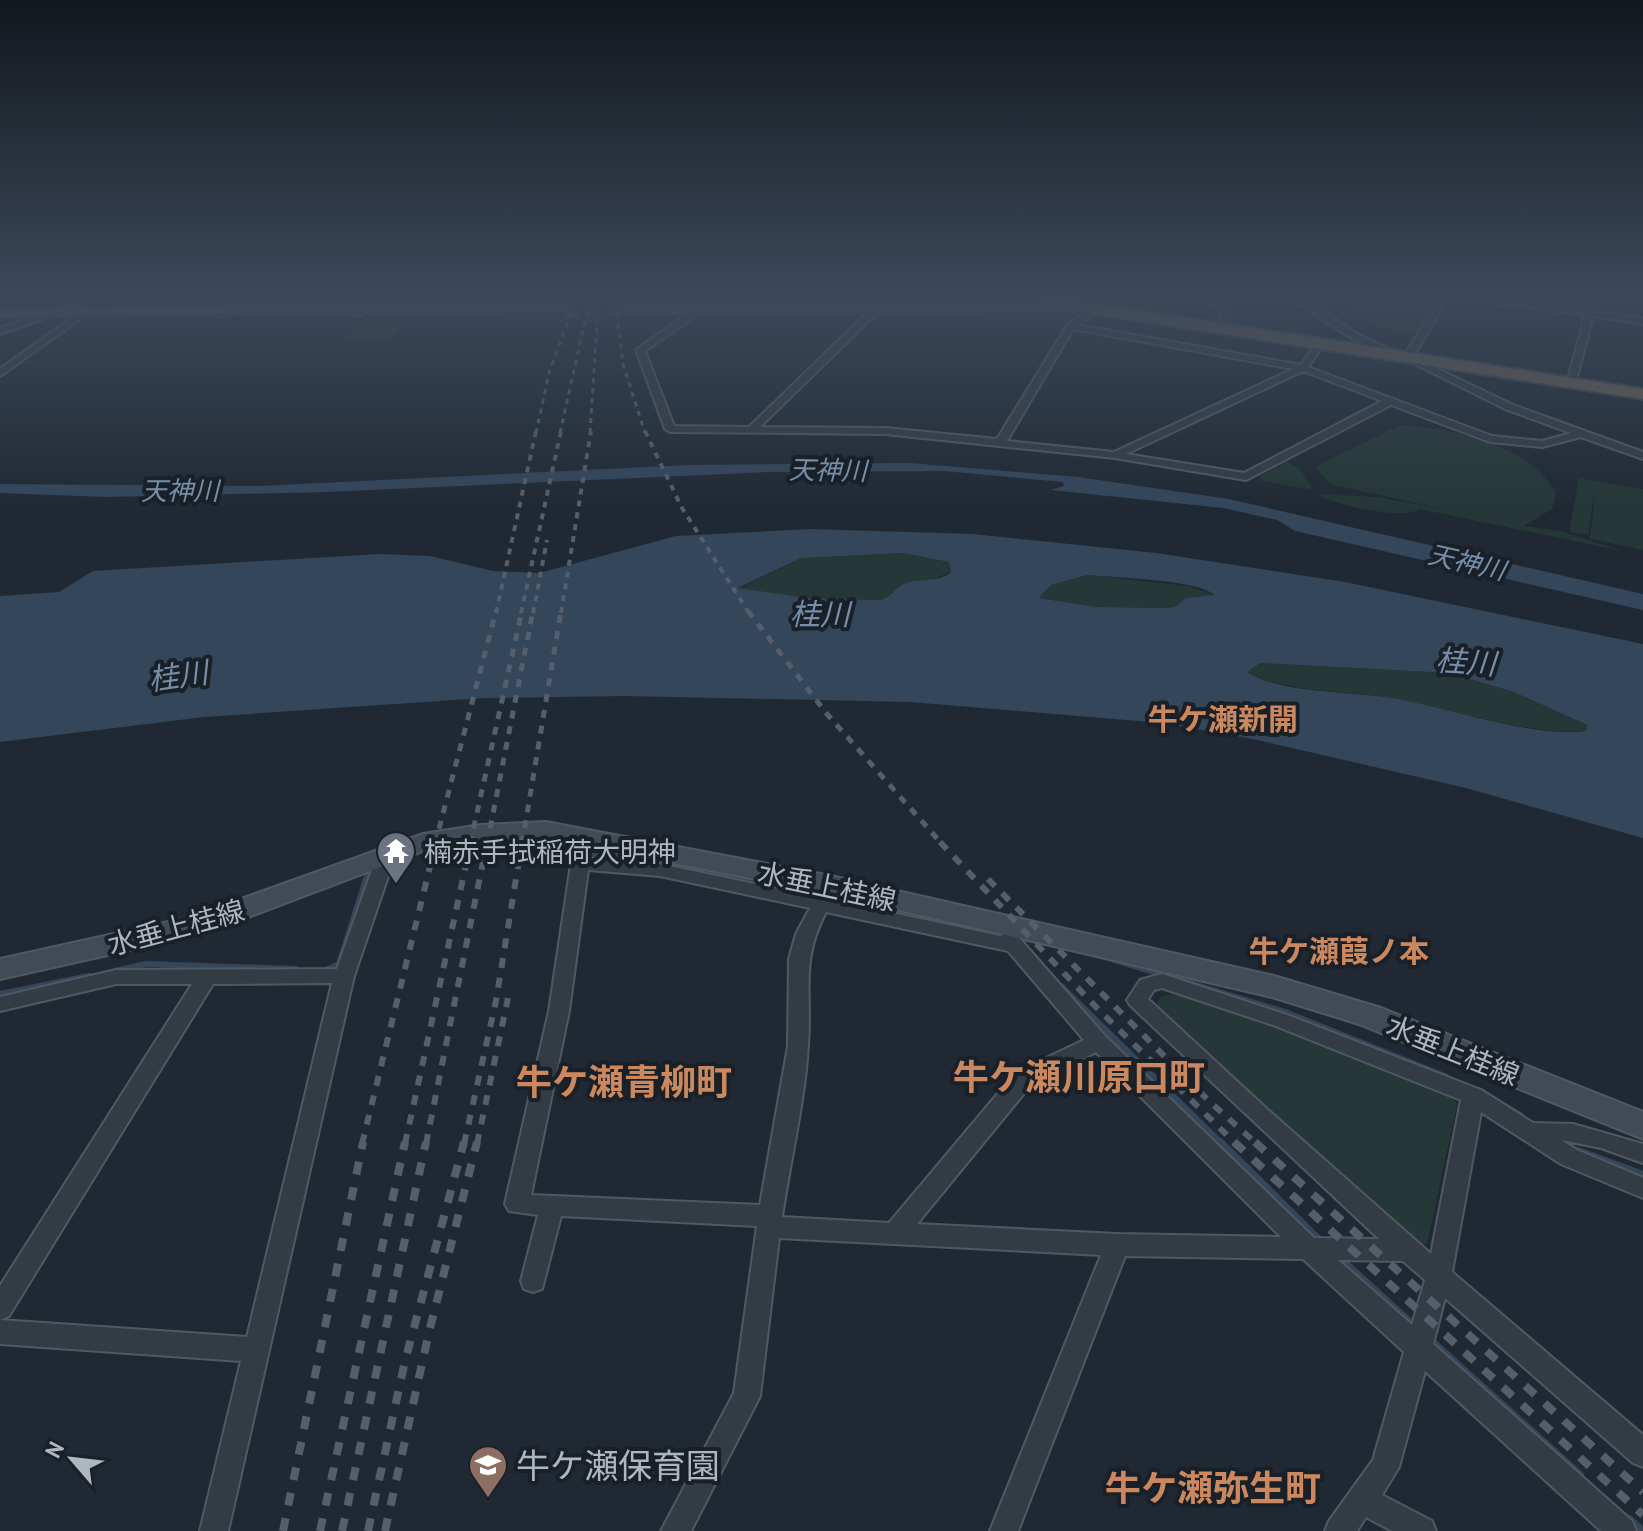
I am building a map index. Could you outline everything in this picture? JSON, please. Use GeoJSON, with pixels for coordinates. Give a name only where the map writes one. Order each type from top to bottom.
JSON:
{"type":"FeatureCollection","features":[{"type":"Feature","properties":{"kind":"highway"},"geometry":{"type":"LineString","coordinates":[[1471,365],[1643,392]]}},
{"type":"Feature","properties":{"kind":"main road","name":"水垂上桂線"},"geometry":{"type":"LineString","coordinates":[[0,969],[196,926],[384,862],[423,842],[481,833],[546,830],[1006,934],[1186,964],[1370,1016],[1643,1126]]}},
{"type":"Feature","properties":{"kind":"street"},"geometry":{"type":"LineString","coordinates":[[646,365],[670,429],[885,431],[1115,455],[1246,477],[1392,400]]}},
{"type":"Feature","properties":{"kind":"street"},"geometry":{"type":"LineString","coordinates":[[751,430],[816,365]]}},
{"type":"Feature","properties":{"kind":"street"},"geometry":{"type":"LineString","coordinates":[[1001,441],[1047,365]]}},
{"type":"Feature","properties":{"kind":"street"},"geometry":{"type":"LineString","coordinates":[[1289,365],[1392,400],[1490,439],[1542,444],[1580,434]]}},
{"type":"Feature","properties":{"kind":"street"},"geometry":{"type":"LineString","coordinates":[[1115,455],[1305,365]]}},
{"type":"Feature","properties":{"kind":"street"},"geometry":{"type":"LineString","coordinates":[[1428,365],[1509,407],[1643,456]]}},
{"type":"Feature","properties":{"kind":"street"},"geometry":{"type":"LineString","coordinates":[[1572,381],[1576,365]]}},
{"type":"Feature","properties":{"kind":"street"},"geometry":{"type":"LineString","coordinates":[[214,1531],[344,976],[384,862]]}},
{"type":"Feature","properties":{"kind":"street"},"geometry":{"type":"LineString","coordinates":[[675,1531],[747,1396],[770,1221],[798,1046],[799,959],[805,934],[827,894],[660,870],[580,864],[559,1011],[517,1204],[770,1221],[896,1232],[1117,1245],[1408,1250]]}},
{"type":"Feature","properties":{"kind":"street"},"geometry":{"type":"LineString","coordinates":[[1006,934],[1098,1042],[1310,1250],[1421,1346],[1622,1531]]}},
{"type":"Feature","properties":{"kind":"street"},"geometry":{"type":"LineString","coordinates":[[0,1308],[208,975]]}},
{"type":"Feature","properties":{"kind":"street"},"geometry":{"type":"LineString","coordinates":[[0,1004],[116,977],[344,976]]}},
{"type":"Feature","properties":{"kind":"street"},"geometry":{"type":"LineString","coordinates":[[1643,1188],[1569,1157],[1473,1096],[1280,1020],[1162,981],[1153,981],[1140,992],[1137,1000],[1234,1093],[1438,1279],[1643,1453]]}},
{"type":"Feature","properties":{"kind":"street"},"geometry":{"type":"LineString","coordinates":[[896,1232],[1023,1079],[1098,1042]]}},
{"type":"Feature","properties":{"kind":"street"},"geometry":{"type":"LineString","coordinates":[[1339,1531],[1385,1467],[1438,1279],[1473,1096]]}},
{"type":"Feature","properties":{"kind":"street"},"geometry":{"type":"LineString","coordinates":[[1529,1132],[1559,1129],[1578,1132],[1643,1154]]}},
{"type":"Feature","properties":{"kind":"street"},"geometry":{"type":"LineString","coordinates":[[533,1281],[552,1206]]}},
{"type":"Feature","properties":{"kind":"street"},"geometry":{"type":"LineString","coordinates":[[1004,1531],[1117,1245]]}},
{"type":"Feature","properties":{"kind":"street"},"geometry":{"type":"LineString","coordinates":[[0,1332],[255,1350]]}},
{"type":"Feature","properties":{"kind":"street"},"geometry":{"type":"LineString","coordinates":[[1361,1499],[1422,1531]]}},
{"type":"Feature","properties":{"kind":"shaded area"},"geometry":{"type":"Polygon","coordinates":[[[1400,425],[1464,435],[1487,442],[1528,462],[1544,476],[1556,493],[1552,509],[1524,526],[1561,531],[1622,551],[1420,509],[1399,513],[1369,510],[1338,503],[1317,494],[1378,497],[1447,510],[1330,484],[1315,467],[1400,425]]]}},
{"type":"Feature","properties":{"kind":"shaded area"},"geometry":{"type":"Polygon","coordinates":[[[1287,462],[1299,468],[1313,490],[1262,481],[1259,477],[1287,462]]]}},
{"type":"Feature","properties":{"kind":"shaded area"},"geometry":{"type":"Polygon","coordinates":[[[1579,478],[1643,489],[1643,550],[1590,539],[1596,484],[1588,535],[1569,532],[1579,478]]]}},
{"type":"Feature","properties":{"kind":"shaded area"},"geometry":{"type":"Polygon","coordinates":[[[903,553],[949,562],[951,572],[879,600],[809,598],[738,589],[801,558],[903,553]]]}},
{"type":"Feature","properties":{"kind":"shaded area"},"geometry":{"type":"Polygon","coordinates":[[[1087,575],[1188,586],[1216,595],[1186,598],[1175,607],[1165,608],[1097,607],[1039,598],[1051,585],[1087,575]]]}},
{"type":"Feature","properties":{"kind":"shaded area"},"geometry":{"type":"Polygon","coordinates":[[[1260,663],[1450,673],[1514,692],[1587,725],[1586,731],[1537,729],[1415,702],[1279,684],[1246,671],[1260,663]]]}},
{"type":"Feature","properties":{"kind":"shaded area"},"geometry":{"type":"Polygon","coordinates":[[[1176,993],[1295,1032],[1449,1095],[1457,1104],[1427,1244],[1413,1244],[1159,1011],[1156,1005],[1161,997],[1176,993]]]}},
{"type":"Feature","properties":{"kind":"water","name":"天神川"},"geometry":{"type":"Polygon","coordinates":[[[909,463],[1078,477],[1229,499],[1643,594],[1643,610],[1295,531],[1277,520],[1223,508],[1051,490],[1064,486],[1063,482],[944,471],[769,472],[326,492],[106,497],[0,493],[0,484],[259,486],[689,465],[909,463]]]}},
{"type":"Feature","properties":{"kind":"water","name":"桂川"},"geometry":{"type":"Polygon","coordinates":[[[810,529],[973,534],[1156,553],[1345,582],[1643,644],[1643,838],[1466,788],[1253,739],[1162,723],[911,702],[625,696],[484,698],[204,717],[0,742],[0,596],[59,592],[93,571],[379,554],[430,556],[493,571],[539,573],[676,536],[810,529]],[[903,553],[801,558],[738,588],[809,598],[879,600],[906,583],[935,579],[951,572],[949,562],[903,553]],[[1087,575],[1051,585],[1039,598],[1097,607],[1175,607],[1186,598],[1215,595],[1174,582],[1087,575]],[[1260,663],[1247,672],[1297,688],[1392,698],[1540,730],[1586,731],[1587,725],[1514,692],[1450,673],[1260,663]]]}},
{"type":"Feature","properties":{"kind":"waterway"},"geometry":{"type":"LineString","coordinates":[[556,852],[666,862],[1003,934]]}},
{"type":"Feature","properties":{"kind":"waterway"},"geometry":{"type":"LineString","coordinates":[[386,868],[400,866]]}},
{"type":"Feature","properties":{"kind":"waterway"},"geometry":{"type":"LineString","coordinates":[[326,970],[339,964],[368,873],[376,871]]}},
{"type":"Feature","properties":{"kind":"waterway"},"geometry":{"type":"LineString","coordinates":[[1114,960],[1285,1012],[1447,1077]]}},
{"type":"Feature","properties":{"kind":"waterway"},"geometry":{"type":"LineString","coordinates":[[115,971],[146,964],[296,969]]}},
{"type":"Feature","properties":{"kind":"waterway"},"geometry":{"type":"LineString","coordinates":[[0,994],[89,976]]}},
{"type":"Feature","properties":{"kind":"waterway"},"geometry":{"type":"LineString","coordinates":[[1061,986],[1222,1144]]}},
{"type":"Feature","properties":{"kind":"waterway"},"geometry":{"type":"LineString","coordinates":[[1479,1090],[1520,1115]]}},
{"type":"Feature","properties":{"kind":"waterway"},"geometry":{"type":"LineString","coordinates":[[1220,1142],[1321,1242]]}},
{"type":"Feature","properties":{"kind":"waterway"},"geometry":{"type":"LineString","coordinates":[[1578,1151],[1643,1175]]}},
{"type":"Feature","properties":{"kind":"waterway"},"geometry":{"type":"LineString","coordinates":[[1338,1257],[1416,1328]]}},
{"type":"Feature","properties":{"kind":"waterway"},"geometry":{"type":"LineString","coordinates":[[1430,1340],[1580,1475]]}},
{"type":"Feature","properties":{"kind":"waterway"},"geometry":{"type":"LineString","coordinates":[[1629,1519],[1642,1531]]}},
{"type":"Feature","properties":{"kind":"railway"},"geometry":{"type":"LineString","coordinates":[[536,433],[552,365]]}},
{"type":"Feature","properties":{"kind":"railway"},"geometry":{"type":"LineString","coordinates":[[560,433],[575,365]]}},
{"type":"Feature","properties":{"kind":"railway"},"geometry":{"type":"LineString","coordinates":[[590,433],[594,365]]}},
{"type":"Feature","properties":{"kind":"railway"},"geometry":{"type":"LineString","coordinates":[[623,365],[645,433]]}},
{"type":"Feature","properties":{"kind":"railway"},"geometry":{"type":"LineString","coordinates":[[496,613],[536,431]]}},
{"type":"Feature","properties":{"kind":"railway"},"geometry":{"type":"LineString","coordinates":[[521,613],[561,431]]}},
{"type":"Feature","properties":{"kind":"railway"},"geometry":{"type":"LineString","coordinates":[[561,613],[591,431]]}},
{"type":"Feature","properties":{"kind":"railway"},"geometry":{"type":"LineString","coordinates":[[645,431],[682,508],[749,613]]}},
{"type":"Feature","properties":{"kind":"railway"},"geometry":{"type":"LineString","coordinates":[[533,613],[547,540]]}},
{"type":"Feature","properties":{"kind":"railway"},"geometry":{"type":"LineString","coordinates":[[435,844],[496,611]]}},
{"type":"Feature","properties":{"kind":"railway"},"geometry":{"type":"LineString","coordinates":[[470,844],[522,611]]}},
{"type":"Feature","properties":{"kind":"railway"},"geometry":{"type":"LineString","coordinates":[[487,844],[533,611]]}},
{"type":"Feature","properties":{"kind":"railway"},"geometry":{"type":"LineString","coordinates":[[522,844],[561,611]]}},
{"type":"Feature","properties":{"kind":"railway"},"geometry":{"type":"LineString","coordinates":[[748,611],[827,714],[942,844]]}},
{"type":"Feature","properties":{"kind":"railway"},"geometry":{"type":"LineString","coordinates":[[362,1144],[436,842]]}},
{"type":"Feature","properties":{"kind":"railway"},"geometry":{"type":"LineString","coordinates":[[405,1144],[471,842]]}},
{"type":"Feature","properties":{"kind":"railway"},"geometry":{"type":"LineString","coordinates":[[426,1144],[487,842]]}},
{"type":"Feature","properties":{"kind":"railway"},"geometry":{"type":"LineString","coordinates":[[464,1144],[496,1001],[522,842]]}},
{"type":"Feature","properties":{"kind":"railway"},"geometry":{"type":"LineString","coordinates":[[940,842],[1096,1007],[1236,1144]]}},
{"type":"Feature","properties":{"kind":"railway"},"geometry":{"type":"LineString","coordinates":[[988,879],[1210,1102],[1257,1144]]}},
{"type":"Feature","properties":{"kind":"railway"},"geometry":{"type":"LineString","coordinates":[[477,1144],[508,998]]}},
{"type":"Feature","properties":{"kind":"railway"},"geometry":{"type":"LineString","coordinates":[[283,1531],[363,1142]]}},
{"type":"Feature","properties":{"kind":"railway"},"geometry":{"type":"LineString","coordinates":[[320,1531],[405,1142]]}},
{"type":"Feature","properties":{"kind":"railway"},"geometry":{"type":"LineString","coordinates":[[342,1531],[426,1142]]}},
{"type":"Feature","properties":{"kind":"railway"},"geometry":{"type":"LineString","coordinates":[[368,1531],[405,1361],[464,1142]]}},
{"type":"Feature","properties":{"kind":"railway"},"geometry":{"type":"LineString","coordinates":[[385,1531],[429,1332],[477,1142]]}},
{"type":"Feature","properties":{"kind":"railway"},"geometry":{"type":"LineString","coordinates":[[1234,1142],[1643,1515]]}},
{"type":"Feature","properties":{"kind":"railway"},"geometry":{"type":"LineString","coordinates":[[1255,1142],[1643,1492]]}},
{"type":"Feature","properties":{"kind":"place","name":"楠赤手拭稲荷大明神"},"geometry":{"type":"Point","coordinates":[396,885]}},
{"type":"Feature","properties":{"kind":"place","name":"牛ケ瀬保育園"},"geometry":{"type":"Point","coordinates":[488,1499]}},
{"type":"Feature","properties":{"kind":"district","name":"牛ケ瀬新開"},"geometry":{"type":"Point","coordinates":[1223,718]}},
{"type":"Feature","properties":{"kind":"district","name":"牛ケ瀬葭ノ本"},"geometry":{"type":"Point","coordinates":[1339,950]}},
{"type":"Feature","properties":{"kind":"district","name":"牛ケ瀬川原口町"},"geometry":{"type":"Point","coordinates":[1079,1076]}},
{"type":"Feature","properties":{"kind":"district","name":"牛ケ瀬青柳町"},"geometry":{"type":"Point","coordinates":[624,1081]}},
{"type":"Feature","properties":{"kind":"district","name":"牛ケ瀬弥生町"},"geometry":{"type":"Point","coordinates":[1213,1487]}}]}
